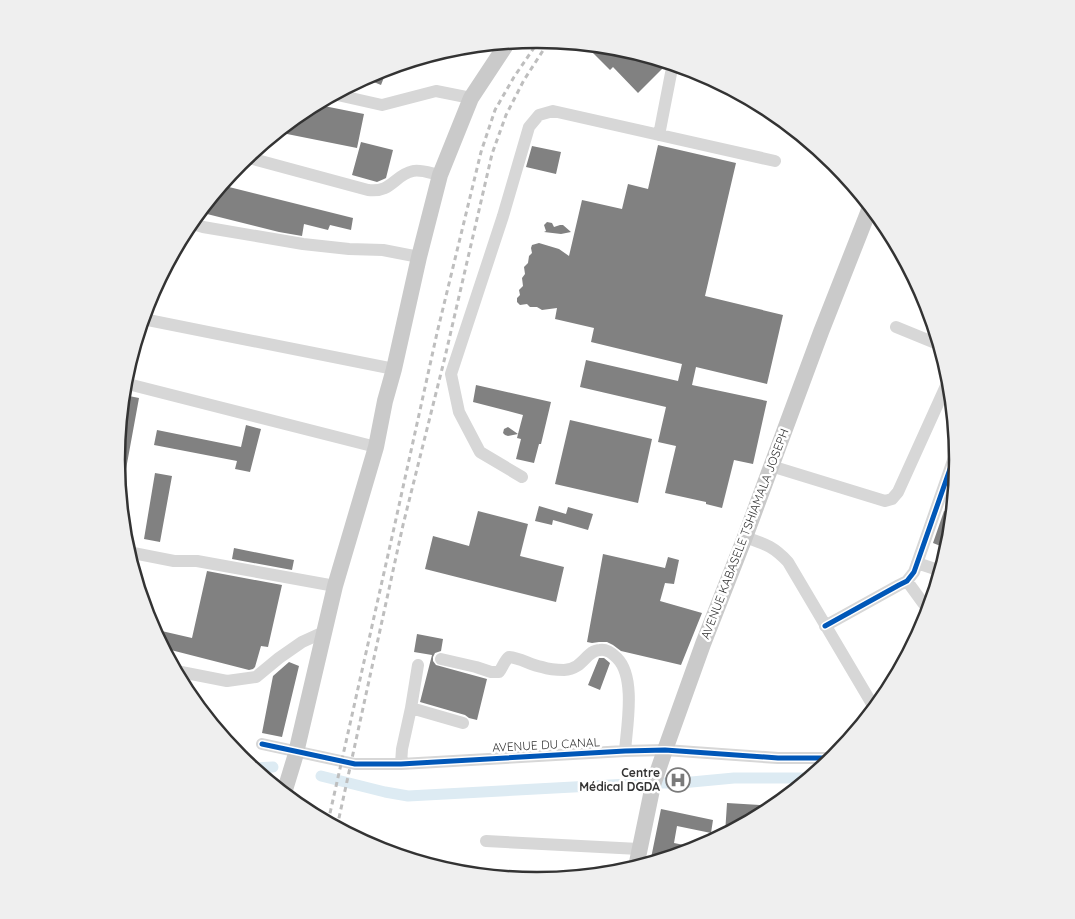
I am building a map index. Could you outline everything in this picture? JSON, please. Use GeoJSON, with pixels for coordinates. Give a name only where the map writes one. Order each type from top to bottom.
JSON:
{"type":"FeatureCollection","features":[{"type":"Feature","properties":{"kind":"main road"},"geometry":{"type":"LineString","coordinates":[[287,786],[335,586],[376,447],[385,400],[440,175],[471,98],[500,49]]}},
{"type":"Feature","properties":{"kind":"main road","name":"AVENUE KABASELE TSHIAMALA JOSEPH"},"geometry":{"type":"LineString","coordinates":[[637,859],[654,785],[702,644],[745,537],[821,332],[868,214]]}},
{"type":"Feature","properties":{"kind":"street"},"geometry":{"type":"LineString","coordinates":[[659,136],[672,70]]}},
{"type":"Feature","properties":{"kind":"street"},"geometry":{"type":"LineString","coordinates":[[344,96],[382,105],[436,91],[471,98]]}},
{"type":"Feature","properties":{"kind":"street"},"geometry":{"type":"LineString","coordinates":[[522,477],[480,452],[459,412],[450,374],[503,216],[529,126],[539,115],[553,111],[775,161]]}},
{"type":"Feature","properties":{"kind":"street"},"geometry":{"type":"LineString","coordinates":[[255,160],[377,191],[386,189],[405,174],[415,170],[440,175]]}},
{"type":"Feature","properties":{"kind":"street"},"geometry":{"type":"LineString","coordinates":[[199,226],[303,244],[349,249],[383,250],[419,257]]}},
{"type":"Feature","properties":{"kind":"street"},"geometry":{"type":"LineString","coordinates":[[150,320],[394,369]]}},
{"type":"Feature","properties":{"kind":"street"},"geometry":{"type":"LineString","coordinates":[[896,327],[932,342]]}},
{"type":"Feature","properties":{"kind":"street"},"geometry":{"type":"LineString","coordinates":[[132,385],[376,447]]}},
{"type":"Feature","properties":{"kind":"street"},"geometry":{"type":"LineString","coordinates":[[771,466],[885,501],[892,499],[898,492],[944,391]]}},
{"type":"Feature","properties":{"kind":"street"},"geometry":{"type":"LineString","coordinates":[[826,626],[907,581],[914,572],[950,469]]}},
{"type":"Feature","properties":{"kind":"street"},"geometry":{"type":"LineString","coordinates":[[745,537],[778,551],[788,562],[870,702]]}},
{"type":"Feature","properties":{"kind":"street"},"geometry":{"type":"LineString","coordinates":[[137,554],[174,561],[197,561],[335,586]]}},
{"type":"Feature","properties":{"kind":"street"},"geometry":{"type":"LineString","coordinates":[[917,563],[934,569]]}},
{"type":"Feature","properties":{"kind":"street"},"geometry":{"type":"LineString","coordinates":[[907,581],[923,603]]}},
{"type":"Feature","properties":{"kind":"street"},"geometry":{"type":"LineString","coordinates":[[185,673],[226,681],[256,677],[302,642],[324,632]]}},
{"type":"Feature","properties":{"kind":"street"},"geometry":{"type":"LineString","coordinates":[[441,659],[492,672],[499,672],[503,668],[506,659],[516,657],[541,667],[563,670],[577,667],[593,651],[609,652],[623,667],[629,691],[625,750]]}},
{"type":"Feature","properties":{"kind":"street"},"geometry":{"type":"LineString","coordinates":[[401,764],[402,749],[418,665]]}},
{"type":"Feature","properties":{"kind":"street"},"geometry":{"type":"LineString","coordinates":[[411,708],[463,723]]}},
{"type":"Feature","properties":{"kind":"street","name":"AVENUE DU CANAL"},"geometry":{"type":"LineString","coordinates":[[262,744],[295,754],[355,764],[401,764],[625,750],[665,750],[778,758],[821,758]]}},
{"type":"Feature","properties":{"kind":"street"},"geometry":{"type":"LineString","coordinates":[[486,841],[639,849]]}},
{"type":"Feature","properties":{"kind":"building"},"geometry":{"type":"Polygon","coordinates":[[[594,52],[618,55],[664,67],[638,93],[613,67],[610,70],[593,53],[594,52]]]}},
{"type":"Feature","properties":{"kind":"building"},"geometry":{"type":"Polygon","coordinates":[[[384,77],[381,85],[373,82],[384,77]]]}},
{"type":"Feature","properties":{"kind":"building"},"geometry":{"type":"Polygon","coordinates":[[[326,106],[364,114],[357,148],[286,134],[326,106]]]}},
{"type":"Feature","properties":{"kind":"building"},"geometry":{"type":"Polygon","coordinates":[[[361,142],[393,150],[386,178],[377,182],[352,175],[361,142]]]}},
{"type":"Feature","properties":{"kind":"building"},"geometry":{"type":"Polygon","coordinates":[[[658,145],[736,163],[705,296],[783,315],[767,384],[696,367],[692,385],[767,401],[753,464],[734,460],[722,508],[706,504],[706,502],[665,493],[676,446],[658,442],[666,407],[580,387],[586,360],[678,381],[682,364],[591,342],[594,328],[555,319],[557,308],[542,310],[537,307],[530,307],[527,304],[520,305],[517,302],[517,298],[520,295],[519,290],[523,286],[524,267],[532,253],[532,245],[539,243],[559,249],[569,256],[582,200],[622,209],[628,184],[648,189],[658,145]]]}},
{"type":"Feature","properties":{"kind":"building"},"geometry":{"type":"Polygon","coordinates":[[[532,146],[561,152],[556,174],[526,167],[532,146]]]}},
{"type":"Feature","properties":{"kind":"building"},"geometry":{"type":"Polygon","coordinates":[[[229,187],[353,218],[351,230],[330,225],[328,230],[304,224],[302,236],[207,214],[229,187]]]}},
{"type":"Feature","properties":{"kind":"building"},"geometry":{"type":"Polygon","coordinates":[[[547,222],[552,223],[554,227],[563,225],[571,232],[561,234],[544,232],[546,231],[544,225],[547,222]]]}},
{"type":"Feature","properties":{"kind":"building"},"geometry":{"type":"Polygon","coordinates":[[[476,385],[551,402],[541,444],[539,444],[534,463],[516,459],[521,439],[517,438],[523,415],[473,402],[476,385]]]}},
{"type":"Feature","properties":{"kind":"building"},"geometry":{"type":"Polygon","coordinates":[[[130,396],[139,398],[125,472],[126,433],[130,396]]]}},
{"type":"Feature","properties":{"kind":"building"},"geometry":{"type":"Polygon","coordinates":[[[570,420],[652,439],[638,503],[555,484],[570,420]]]}},
{"type":"Feature","properties":{"kind":"building"},"geometry":{"type":"Polygon","coordinates":[[[246,425],[261,429],[250,472],[235,469],[237,461],[154,445],[157,430],[241,447],[246,425]]]}},
{"type":"Feature","properties":{"kind":"building"},"geometry":{"type":"Polygon","coordinates":[[[508,427],[518,434],[508,436],[503,433],[504,429],[508,427]]]}},
{"type":"Feature","properties":{"kind":"building"},"geometry":{"type":"Polygon","coordinates":[[[155,473],[172,476],[160,542],[144,539],[155,473]]]}},
{"type":"Feature","properties":{"kind":"building"},"geometry":{"type":"Polygon","coordinates":[[[539,506],[566,514],[568,507],[593,514],[588,530],[553,520],[552,525],[535,521],[539,506]]]}},
{"type":"Feature","properties":{"kind":"building"},"geometry":{"type":"Polygon","coordinates":[[[478,511],[528,524],[520,556],[564,567],[556,602],[425,569],[433,536],[469,546],[478,511]]]}},
{"type":"Feature","properties":{"kind":"building"},"geometry":{"type":"Polygon","coordinates":[[[944,511],[946,512],[940,546],[933,543],[944,511]]]}},
{"type":"Feature","properties":{"kind":"building"},"geometry":{"type":"Polygon","coordinates":[[[234,548],[294,560],[292,570],[232,559],[234,548]]]}},
{"type":"Feature","properties":{"kind":"building"},"geometry":{"type":"Polygon","coordinates":[[[603,554],[665,568],[668,557],[679,560],[674,584],[665,583],[660,601],[702,613],[681,665],[621,651],[607,642],[587,642],[603,554]]]}},
{"type":"Feature","properties":{"kind":"building"},"geometry":{"type":"Polygon","coordinates":[[[207,571],[282,585],[268,647],[261,646],[253,669],[249,670],[173,650],[163,631],[192,638],[207,571]]]}},
{"type":"Feature","properties":{"kind":"building"},"geometry":{"type":"Polygon","coordinates":[[[417,634],[443,639],[441,651],[435,653],[433,657],[436,665],[487,679],[477,720],[420,702],[432,655],[414,652],[417,634]]]}},
{"type":"Feature","properties":{"kind":"building"},"geometry":{"type":"Polygon","coordinates":[[[599,658],[604,658],[610,663],[600,690],[588,685],[599,658]]]}},
{"type":"Feature","properties":{"kind":"building"},"geometry":{"type":"Polygon","coordinates":[[[289,662],[299,666],[282,737],[262,733],[273,676],[289,662]]]}},
{"type":"Feature","properties":{"kind":"building"},"geometry":{"type":"Polygon","coordinates":[[[727,803],[761,805],[743,816],[726,826],[727,803]]]}},
{"type":"Feature","properties":{"kind":"building"},"geometry":{"type":"Polygon","coordinates":[[[661,809],[713,820],[711,833],[677,826],[674,843],[683,845],[652,855],[661,809]]]}},
{"type":"Feature","properties":{"kind":"waterway"},"geometry":{"type":"LineString","coordinates":[[264,767],[273,767]]}},
{"type":"Feature","properties":{"kind":"waterway"},"geometry":{"type":"LineString","coordinates":[[321,776],[408,796],[648,783],[681,783],[734,778],[798,778]]}},
{"type":"Feature","properties":{"kind":"railway"},"geometry":{"type":"LineString","coordinates":[[330,815],[437,333],[481,152],[495,110],[534,48]]}},
{"type":"Feature","properties":{"kind":"railway"},"geometry":{"type":"LineString","coordinates":[[339,820],[403,525],[445,357],[492,154],[506,115],[524,80],[545,48]]}},
{"type":"Feature","properties":{"kind":"cycle path"},"geometry":{"type":"LineString","coordinates":[[825,626],[907,581],[914,572],[950,470]]}},
{"type":"Feature","properties":{"kind":"cycle path"},"geometry":{"type":"LineString","coordinates":[[262,744],[355,764],[401,764],[665,750],[778,758],[821,758]]}},
{"type":"Feature","properties":{"kind":"place","name":"Centre Médical DGDA"},"geometry":{"type":"Point","coordinates":[678,780]}}]}
